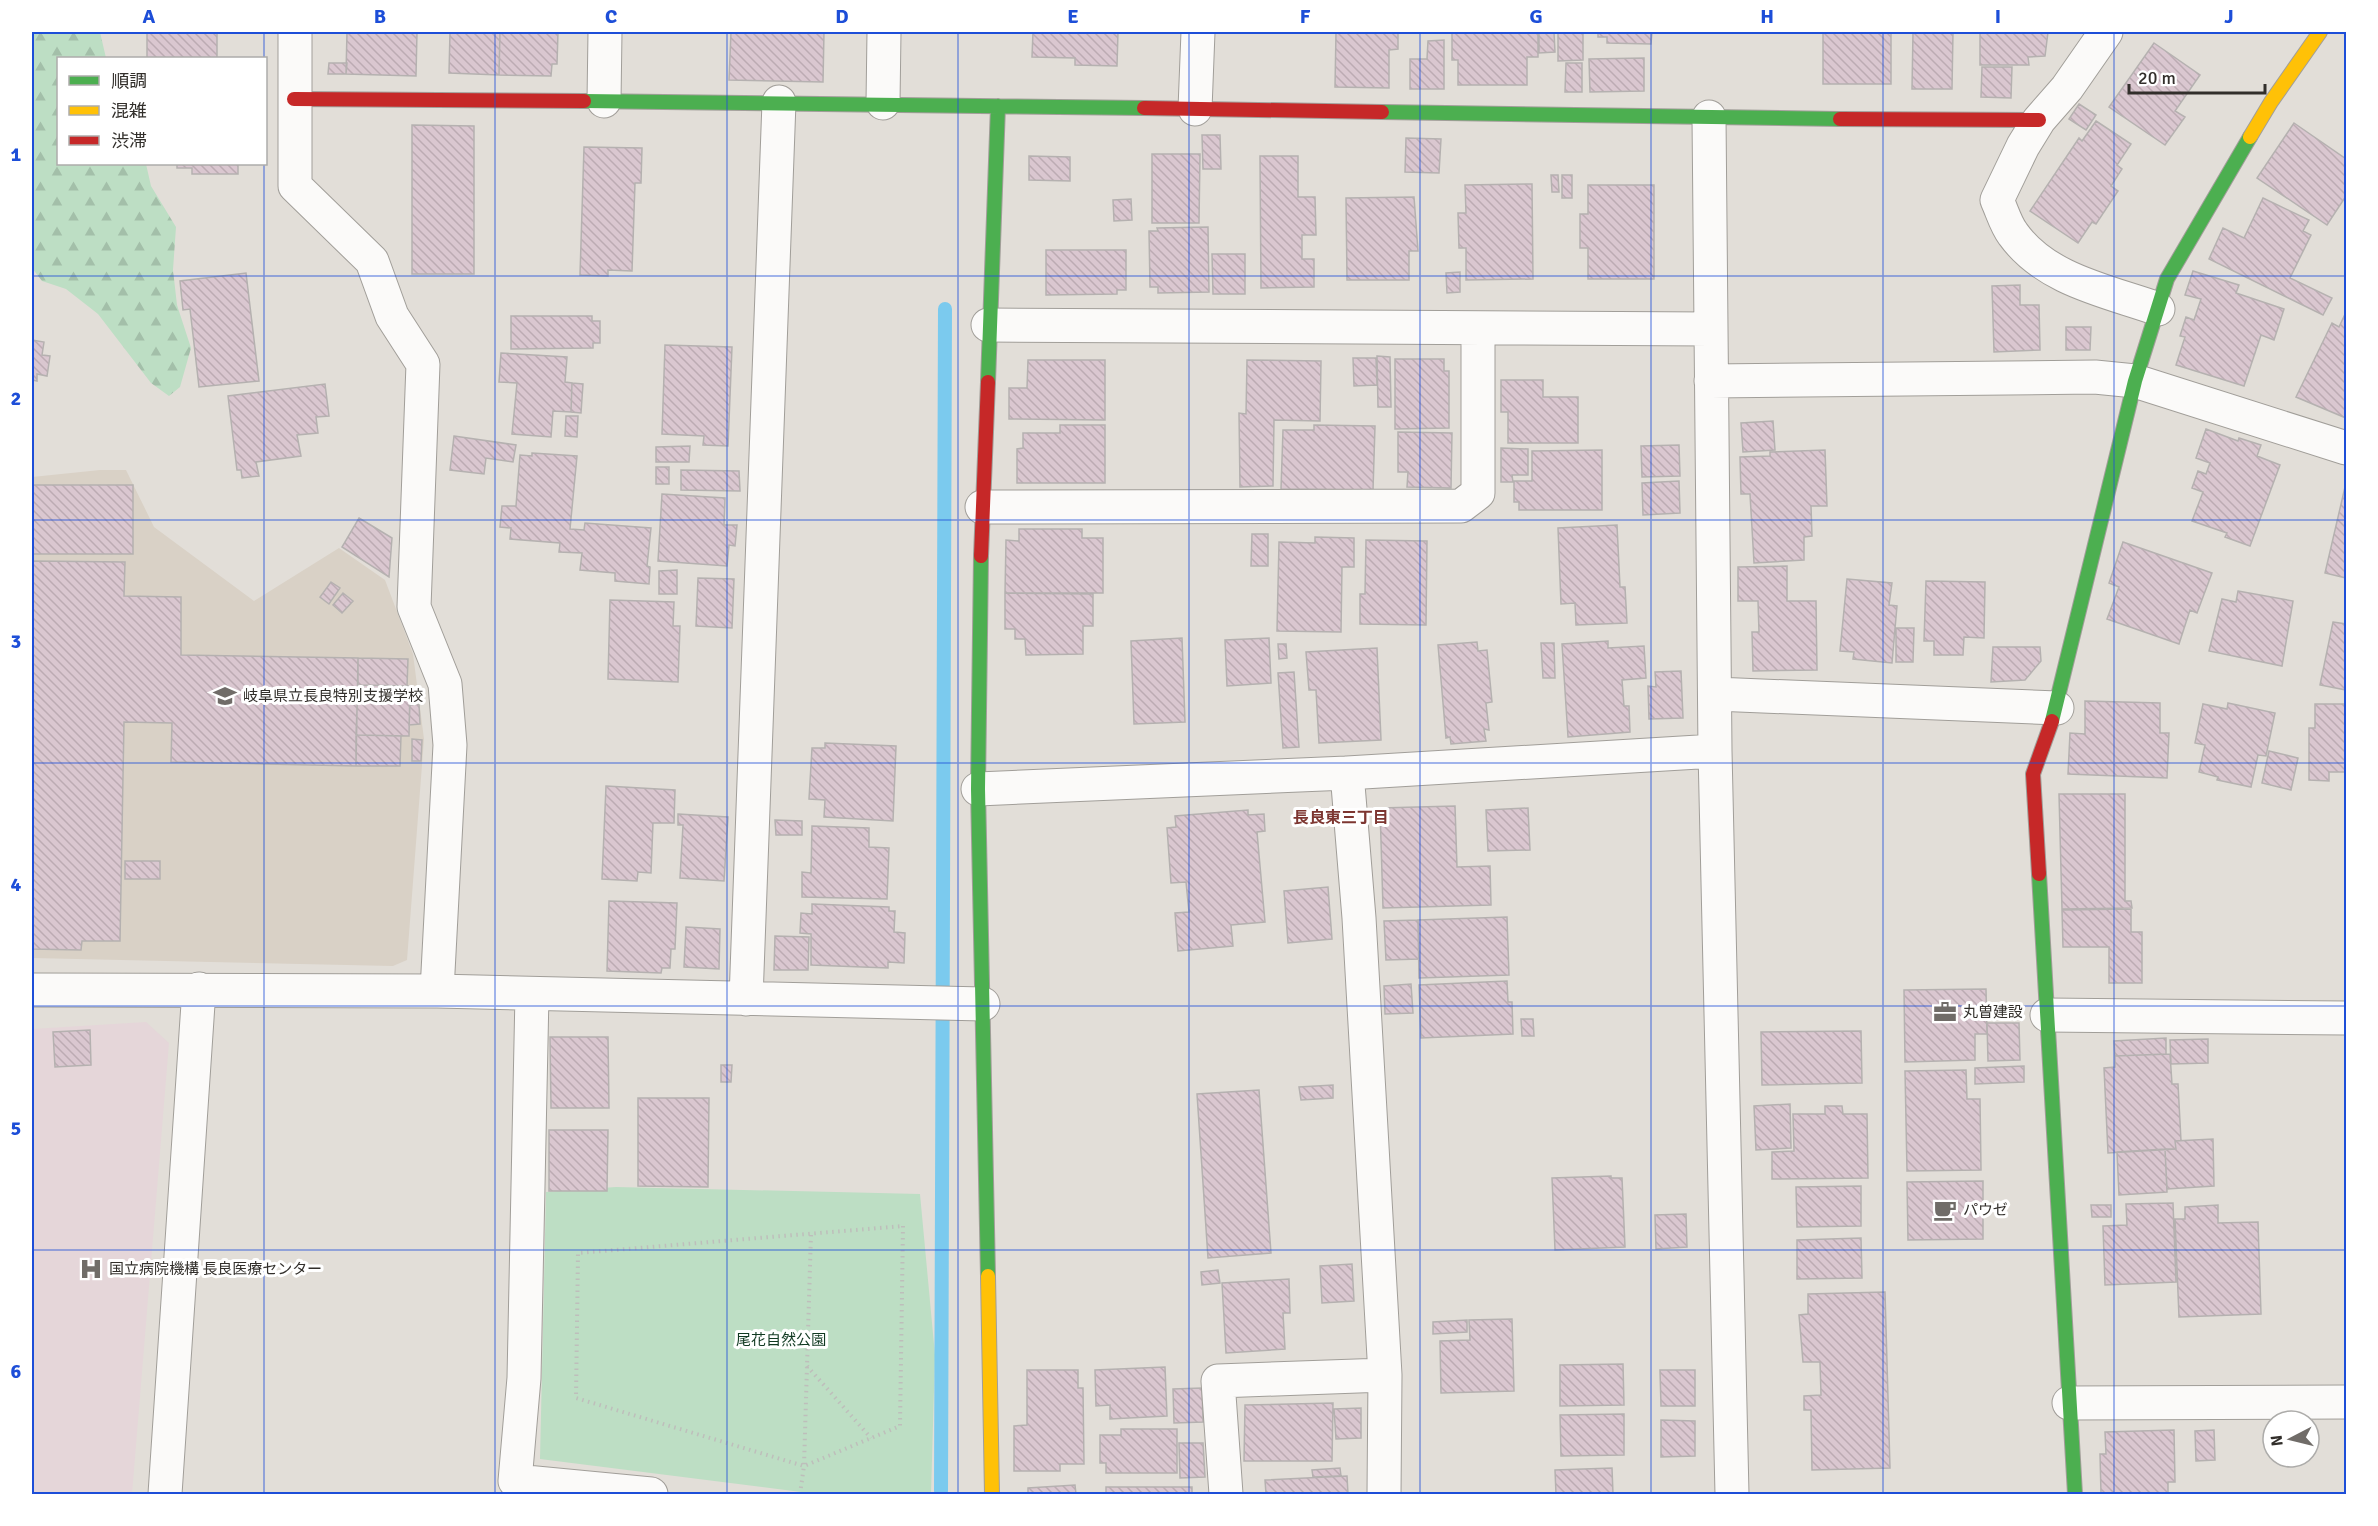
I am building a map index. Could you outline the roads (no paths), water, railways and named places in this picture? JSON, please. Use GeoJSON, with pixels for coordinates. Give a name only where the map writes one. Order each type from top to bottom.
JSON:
{"type":"FeatureCollection","features":[{"type":"Feature","properties":{"kind":"street"},"geometry":{"type":"LineString","coordinates":[[295,32],[295,186],[372,261],[392,316],[423,364],[414,608],[445,684],[450,745],[437,991]]}},
{"type":"Feature","properties":{"kind":"street"},"geometry":{"type":"LineString","coordinates":[[604,101],[605,32]]}},
{"type":"Feature","properties":{"kind":"street"},"geometry":{"type":"LineString","coordinates":[[883,103],[884,32]]}},
{"type":"Feature","properties":{"kind":"street"},"geometry":{"type":"LineString","coordinates":[[1194,109],[1198,32]]}},
{"type":"Feature","properties":{"kind":"street"},"geometry":{"type":"LineString","coordinates":[[2106,32],[2067,88],[2039,120],[1997,200],[2012,233],[2038,260],[2061,275],[2158,309]]}},
{"type":"Feature","properties":{"kind":"street"},"geometry":{"type":"LineString","coordinates":[[2075,1494],[2033,774],[2057,708],[2135,381],[2167,279],[2271,102],[2320,32]]}},
{"type":"Feature","properties":{"kind":"street"},"geometry":{"type":"LineString","coordinates":[[294,99],[883,103],[1709,117],[2039,120]]}},
{"type":"Feature","properties":{"kind":"street"},"geometry":{"type":"LineString","coordinates":[[746,999],[779,102]]}},
{"type":"Feature","properties":{"kind":"street"},"geometry":{"type":"LineString","coordinates":[[992,1494],[978,789],[982,507],[998,106]]}},
{"type":"Feature","properties":{"kind":"street"},"geometry":{"type":"LineString","coordinates":[[1709,117],[1715,751],[1732,1494]]}},
{"type":"Feature","properties":{"kind":"street"},"geometry":{"type":"LineString","coordinates":[[988,325],[1711,329]]}},
{"type":"Feature","properties":{"kind":"street"},"geometry":{"type":"LineString","coordinates":[[982,507],[1461,506],[1478,493],[1478,328]]}},
{"type":"Feature","properties":{"kind":"street"},"geometry":{"type":"LineString","coordinates":[[1712,381],[2083,377],[2135,381],[2346,448]]}},
{"type":"Feature","properties":{"kind":"street"},"geometry":{"type":"LineString","coordinates":[[1715,694],[2057,708]]}},
{"type":"Feature","properties":{"kind":"street"},"geometry":{"type":"LineString","coordinates":[[978,789],[1347,773],[1715,751]]}},
{"type":"Feature","properties":{"kind":"street"},"geometry":{"type":"LineString","coordinates":[[1347,773],[1360,929],[1385,1375],[1384,1494]]}},
{"type":"Feature","properties":{"kind":"street"},"geometry":{"type":"LineString","coordinates":[[165,1494],[199,989]]}},
{"type":"Feature","properties":{"kind":"street"},"geometry":{"type":"LineString","coordinates":[[32,990],[437,991],[983,1004]]}},
{"type":"Feature","properties":{"kind":"street"},"geometry":{"type":"LineString","coordinates":[[532,994],[524,1378],[515,1481],[651,1494]]}},
{"type":"Feature","properties":{"kind":"street"},"geometry":{"type":"LineString","coordinates":[[2047,1015],[2346,1018]]}},
{"type":"Feature","properties":{"kind":"street"},"geometry":{"type":"LineString","coordinates":[[1226,1494],[1218,1381],[1385,1375]]}},
{"type":"Feature","properties":{"kind":"street"},"geometry":{"type":"LineString","coordinates":[[2069,1403],[2346,1402]]}},
{"type":"Feature","properties":{"kind":"waterway"},"geometry":{"type":"LineString","coordinates":[[941,1491],[945,309]]}},
{"type":"Feature","properties":{"kind":"place","name":"岐阜県立長良特別支援学校"},"geometry":{"type":"Point","coordinates":[225,696]}},
{"type":"Feature","properties":{"kind":"place","name":"丸曽建設"},"geometry":{"type":"Point","coordinates":[1945,1012]}},
{"type":"Feature","properties":{"kind":"place","name":"パウゼ"},"geometry":{"type":"Point","coordinates":[1945,1210]}},
{"type":"Feature","properties":{"kind":"place","name":"国立病院機構 長良医療センター"},"geometry":{"type":"Point","coordinates":[91,1269]}},
{"type":"Feature","properties":{"kind":"district","name":"長良東三丁目"},"geometry":{"type":"Point","coordinates":[1341,817]}},
{"type":"Feature","properties":{"kind":"park label","name":"尾花自然公園"},"geometry":{"type":"Point","coordinates":[781,1340]}}]}
